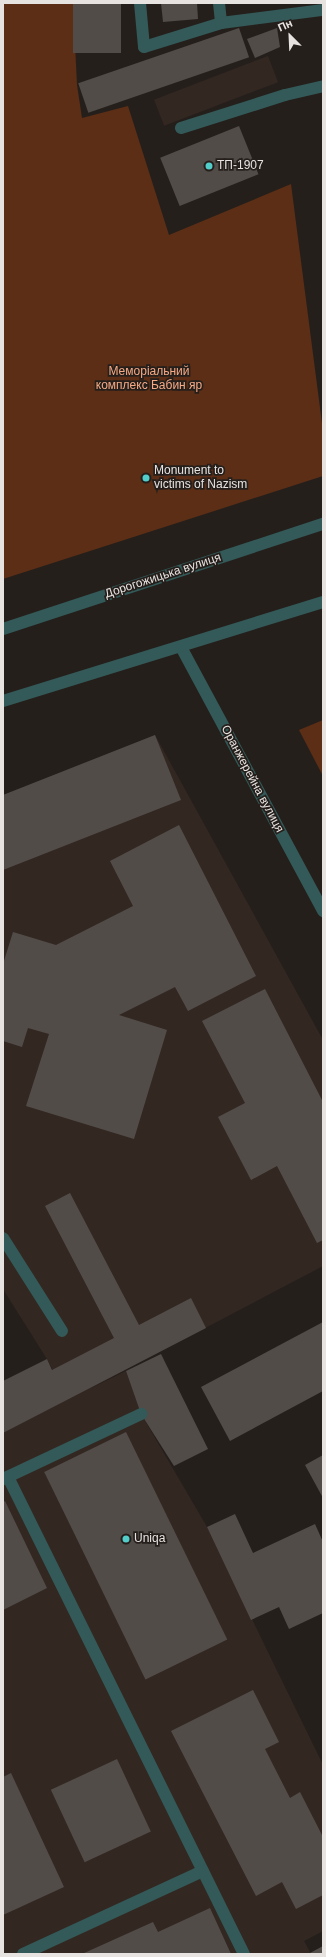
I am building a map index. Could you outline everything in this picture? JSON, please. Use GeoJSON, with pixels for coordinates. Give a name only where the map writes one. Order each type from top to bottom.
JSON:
{"type":"FeatureCollection","features":[{"type":"Feature","properties":{"kind":"street"},"geometry":{"type":"LineString","coordinates":[[140,3],[144,47],[221,23],[323,10]]}},
{"type":"Feature","properties":{"kind":"street"},"geometry":{"type":"LineString","coordinates":[[219,3],[221,23]]}},
{"type":"Feature","properties":{"kind":"street"},"geometry":{"type":"LineString","coordinates":[[181,128],[285,95],[323,86]]}},
{"type":"Feature","properties":{"kind":"street","name":"Дорогожицька вулиця"},"geometry":{"type":"LineString","coordinates":[[3,629],[323,524]]}},
{"type":"Feature","properties":{"kind":"street"},"geometry":{"type":"LineString","coordinates":[[3,701],[323,602]]}},
{"type":"Feature","properties":{"kind":"street","name":"Оранжерейна вулиця"},"geometry":{"type":"LineString","coordinates":[[181,647],[323,911]]}},
{"type":"Feature","properties":{"kind":"street"},"geometry":{"type":"LineString","coordinates":[[3,1238],[62,1331]]}},
{"type":"Feature","properties":{"kind":"street"},"geometry":{"type":"LineString","coordinates":[[142,1414],[6,1478],[244,1954]]}},
{"type":"Feature","properties":{"kind":"street"},"geometry":{"type":"LineString","coordinates":[[23,1954],[202,1871]]}},
{"type":"Feature","properties":{"kind":"shaded area"},"geometry":{"type":"Polygon","coordinates":[[[268,56],[278,82],[164,126],[154,100],[268,56]]]}},
{"type":"Feature","properties":{"kind":"shaded area"},"geometry":{"type":"Polygon","coordinates":[[[155,735],[323,1040],[323,1266],[87,1390],[126,1371],[141,1414],[207,1527],[323,1765],[323,1931],[304,1941],[311,1954],[3,1954],[3,1433],[68,1399],[47,1359],[3,1289],[3,795],[155,735]]]}},
{"type":"Feature","properties":{"kind":"green space","name":"Меморіальний комплекс Бабин яр"},"geometry":{"type":"Polygon","coordinates":[[[3,3],[73,3],[77,85],[82,118],[128,106],[169,235],[291,184],[323,431],[323,476],[3,579],[3,3]]]}},
{"type":"Feature","properties":{"kind":"green space"},"geometry":{"type":"Polygon","coordinates":[[[323,720],[323,776],[299,730],[323,720]]]}},
{"type":"Feature","properties":{"kind":"building"},"geometry":{"type":"Polygon","coordinates":[[[73,3],[121,3],[121,53],[73,53],[73,3]]]}},
{"type":"Feature","properties":{"kind":"building"},"geometry":{"type":"Polygon","coordinates":[[[161,3],[197,3],[198,19],[163,22],[161,3]]]}},
{"type":"Feature","properties":{"kind":"building"},"geometry":{"type":"Polygon","coordinates":[[[239,28],[249,57],[88,113],[78,83],[239,28]]]}},
{"type":"Feature","properties":{"kind":"building"},"geometry":{"type":"Polygon","coordinates":[[[277,28],[280,47],[255,58],[247,39],[277,28]]]}},
{"type":"Feature","properties":{"kind":"building","name":"ТП-1907"},"geometry":{"type":"Polygon","coordinates":[[[239,126],[258,174],[180,206],[160,158],[239,126]]]}},
{"type":"Feature","properties":{"kind":"building"},"geometry":{"type":"Polygon","coordinates":[[[155,735],[181,800],[3,870],[3,795],[155,735]]]}},
{"type":"Feature","properties":{"kind":"building"},"geometry":{"type":"Polygon","coordinates":[[[179,825],[256,976],[188,1011],[175,987],[119,1015],[167,1030],[134,1139],[26,1106],[49,1034],[28,1028],[22,1047],[3,1041],[3,964],[13,932],[56,945],[133,906],[110,861],[179,825]]]}},
{"type":"Feature","properties":{"kind":"building"},"geometry":{"type":"Polygon","coordinates":[[[265,989],[323,1102],[323,1240],[317,1243],[277,1166],[251,1180],[218,1117],[245,1103],[202,1021],[265,989]]]}},
{"type":"Feature","properties":{"kind":"building"},"geometry":{"type":"Polygon","coordinates":[[[70,1193],[139,1325],[191,1298],[206,1328],[3,1433],[3,1381],[47,1359],[52,1370],[114,1338],[45,1206],[70,1193]]]}},
{"type":"Feature","properties":{"kind":"building"},"geometry":{"type":"Polygon","coordinates":[[[323,1322],[323,1391],[230,1441],[201,1387],[323,1322]]]}},
{"type":"Feature","properties":{"kind":"building"},"geometry":{"type":"Polygon","coordinates":[[[161,1354],[208,1449],[174,1466],[141,1414],[126,1371],[161,1354]]]}},
{"type":"Feature","properties":{"kind":"building"},"geometry":{"type":"Polygon","coordinates":[[[126,1432],[227,1640],[145,1680],[44,1472],[126,1432]]]}},
{"type":"Feature","properties":{"kind":"building"},"geometry":{"type":"Polygon","coordinates":[[[323,1455],[323,1498],[305,1465],[323,1455]]]}},
{"type":"Feature","properties":{"kind":"building"},"geometry":{"type":"Polygon","coordinates":[[[5,1501],[47,1588],[3,1610],[3,1502],[5,1501]]]}},
{"type":"Feature","properties":{"kind":"building"},"geometry":{"type":"Polygon","coordinates":[[[235,1514],[253,1553],[315,1524],[323,1542],[323,1613],[289,1629],[279,1607],[251,1620],[207,1527],[235,1514]]]}},
{"type":"Feature","properties":{"kind":"building"},"geometry":{"type":"Polygon","coordinates":[[[253,1690],[279,1742],[265,1749],[290,1798],[300,1792],[323,1837],[323,1895],[296,1909],[282,1882],[256,1896],[171,1731],[253,1690]]]}},
{"type":"Feature","properties":{"kind":"building"},"geometry":{"type":"Polygon","coordinates":[[[117,1759],[151,1832],[85,1862],[51,1790],[117,1759]]]}},
{"type":"Feature","properties":{"kind":"building"},"geometry":{"type":"Polygon","coordinates":[[[11,1773],[64,1887],[3,1915],[3,1777],[11,1773]]]}},
{"type":"Feature","properties":{"kind":"building"},"geometry":{"type":"Polygon","coordinates":[[[210,1908],[231,1954],[82,1954],[153,1922],[158,1932],[210,1908]]]}},
{"type":"Feature","properties":{"kind":"building"},"geometry":{"type":"Polygon","coordinates":[[[323,1946],[323,1954],[310,1953],[323,1946]]]}},
{"type":"Feature","properties":{"kind":"place","name":"ТП-1907"},"geometry":{"type":"Point","coordinates":[209,166]}},
{"type":"Feature","properties":{"kind":"place","name":"Monument to victims of Nazism"},"geometry":{"type":"Point","coordinates":[146,478]}},
{"type":"Feature","properties":{"kind":"place","name":"Uniqa"},"geometry":{"type":"Point","coordinates":[126,1539]}}]}
